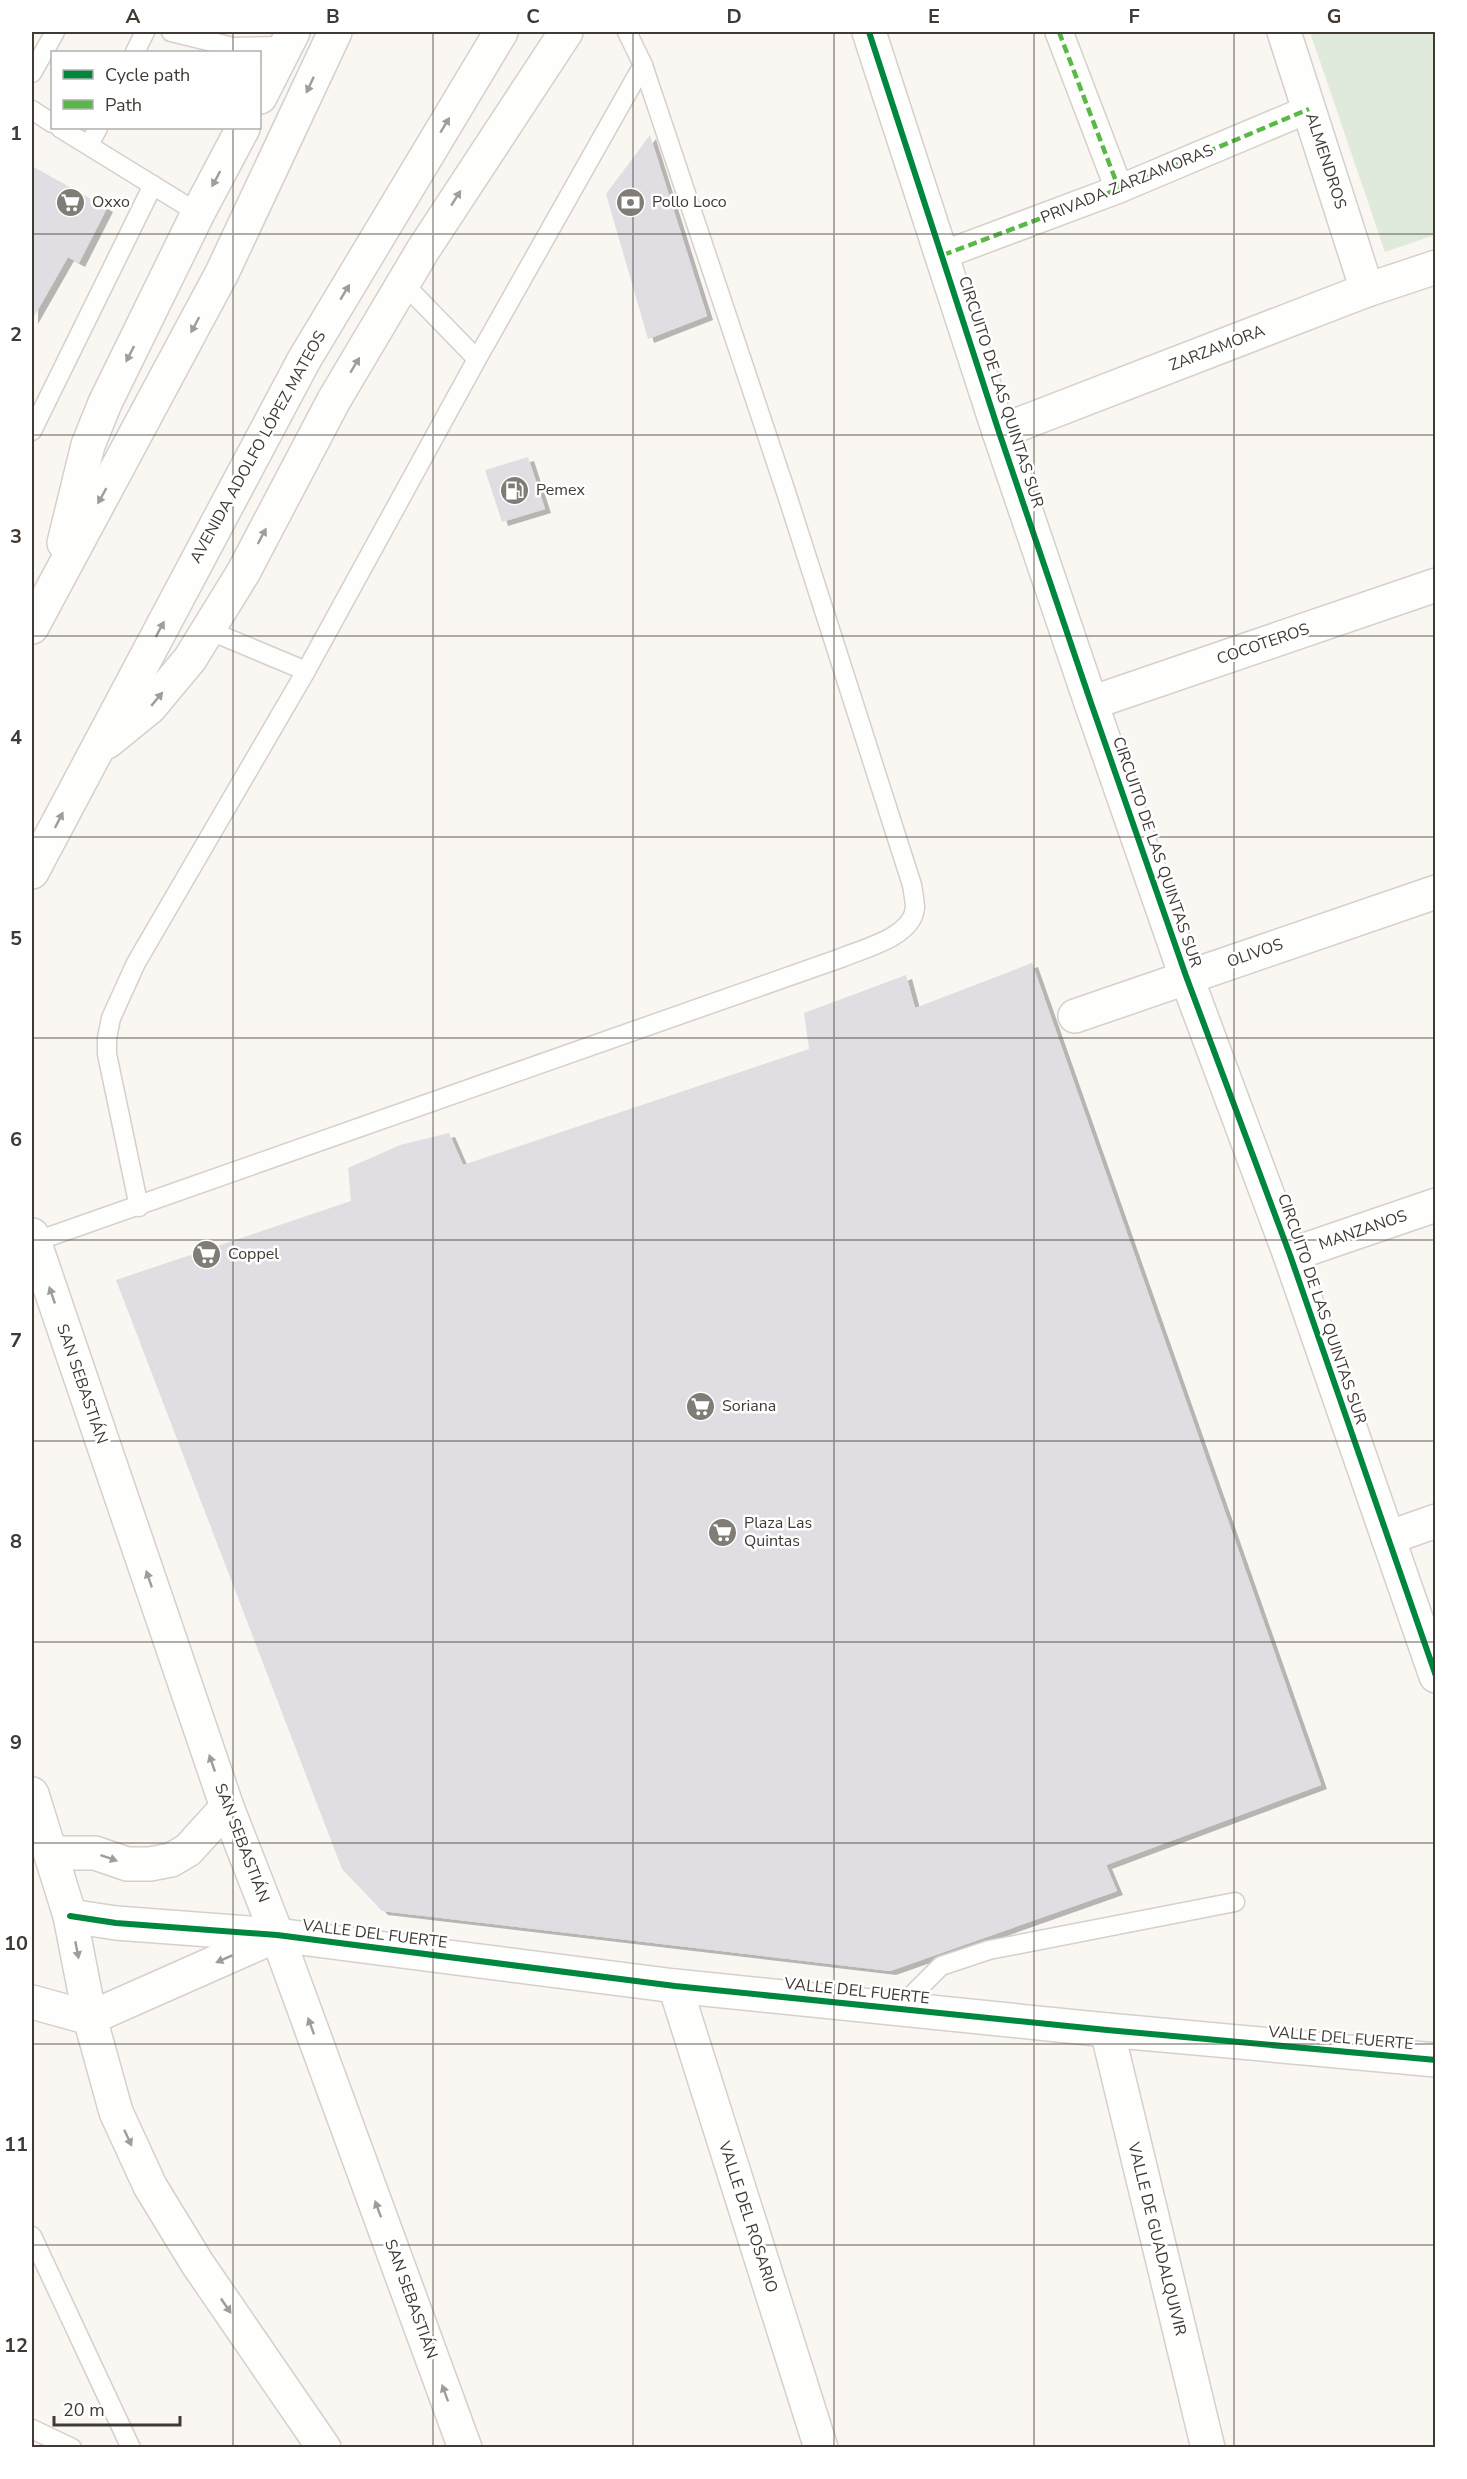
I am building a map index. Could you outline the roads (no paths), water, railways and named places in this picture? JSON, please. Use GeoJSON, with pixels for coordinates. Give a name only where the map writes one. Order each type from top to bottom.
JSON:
{"type":"FeatureCollection","features":[{"type":"Feature","properties":{"kind":"street"},"geometry":{"type":"LineString","coordinates":[[32,627],[222,273],[335,32]]}},
{"type":"Feature","properties":{"kind":"street","name":"AVENIDA ADOLFO LÓPEZ MATEOS"},"geometry":{"type":"LineString","coordinates":[[35,858],[96,751],[304,360],[501,32]]}},
{"type":"Feature","properties":{"kind":"street"},"geometry":{"type":"LineString","coordinates":[[96,751],[150,707],[190,659],[243,573],[334,400],[403,283],[493,140],[566,32]]}},
{"type":"Feature","properties":{"kind":"street","name":"CIRCUITO DE LAS QUINTAS SUR"},"geometry":{"type":"LineString","coordinates":[[869,32],[999,432],[1091,703],[1186,976],[1290,1255],[1436,1676]]}},
{"type":"Feature","properties":{"kind":"street"},"geometry":{"type":"LineString","coordinates":[[1059,32],[1119,189]]}},
{"type":"Feature","properties":{"kind":"street","name":"ALMENDROS"},"geometry":{"type":"LineString","coordinates":[[1284,32],[1367,290]]}},
{"type":"Feature","properties":{"kind":"street"},"geometry":{"type":"LineString","coordinates":[[261,95],[287,36]]}},
{"type":"Feature","properties":{"kind":"street","name":"PRIVADA ZARZAMORAS"},"geometry":{"type":"LineString","coordinates":[[943,255],[1119,189],[1309,108]]}},
{"type":"Feature","properties":{"kind":"street"},"geometry":{"type":"LineString","coordinates":[[55,581],[88,445],[105,403],[198,213],[242,129]]}},
{"type":"Feature","properties":{"kind":"street","name":"ZARZAMORA"},"geometry":{"type":"LineString","coordinates":[[999,432],[1367,290],[1436,267]]}},
{"type":"Feature","properties":{"kind":"street","name":"COCOTEROS"},"geometry":{"type":"LineString","coordinates":[[1091,703],[1436,585]]}},
{"type":"Feature","properties":{"kind":"street","name":"OLIVOS"},"geometry":{"type":"LineString","coordinates":[[1074,1016],[1436,892]]}},
{"type":"Feature","properties":{"kind":"street","name":"MANZANOS"},"geometry":{"type":"LineString","coordinates":[[1290,1255],[1436,1205]]}},
{"type":"Feature","properties":{"kind":"street","name":"SAN SEBASTIÁN"},"geometry":{"type":"LineString","coordinates":[[33,1238],[227,1808],[277,1935],[465,2448]]}},
{"type":"Feature","properties":{"kind":"street"},"geometry":{"type":"LineString","coordinates":[[1388,1538],[1436,1521]]}},
{"type":"Feature","properties":{"kind":"street"},"geometry":{"type":"LineString","coordinates":[[32,1794],[70,1916],[90,2019],[116,2112],[150,2186],[197,2263],[324,2448]]}},
{"type":"Feature","properties":{"kind":"street"},"geometry":{"type":"LineString","coordinates":[[51,1853],[95,1853],[127,1864],[150,1864],[171,1860],[188,1850],[227,1808]]}},
{"type":"Feature","properties":{"kind":"street","name":"VALLE DEL FUERTE"},"geometry":{"type":"LineString","coordinates":[[70,1916],[116,1923],[277,1935],[675,1986],[1107,2030],[1436,2060]]}},
{"type":"Feature","properties":{"kind":"street"},"geometry":{"type":"LineString","coordinates":[[32,2003],[90,2019],[277,1935]]}},
{"type":"Feature","properties":{"kind":"street","name":"VALLE DEL ROSARIO"},"geometry":{"type":"LineString","coordinates":[[675,1986],[821,2448]]}},
{"type":"Feature","properties":{"kind":"street","name":"VALLE DE GUADALQUIVIR"},"geometry":{"type":"LineString","coordinates":[[1107,2030],[1208,2448]]}},
{"type":"Feature","properties":{"kind":"lane"},"geometry":{"type":"LineString","coordinates":[[32,73],[55,32]]}},
{"type":"Feature","properties":{"kind":"lane"},"geometry":{"type":"LineString","coordinates":[[136,51],[146,32]]}},
{"type":"Feature","properties":{"kind":"lane"},"geometry":{"type":"LineString","coordinates":[[171,32],[233,46],[287,36]]}},
{"type":"Feature","properties":{"kind":"lane"},"geometry":{"type":"LineString","coordinates":[[33,1238],[139,1207],[841,958],[901,932],[910,923],[915,908],[912,885],[786,492],[643,65],[627,32]]}},
{"type":"Feature","properties":{"kind":"lane"},"geometry":{"type":"LineString","coordinates":[[139,1207],[107,1054],[111,1018],[136,963],[306,670],[477,359],[643,65]]}},
{"type":"Feature","properties":{"kind":"lane"},"geometry":{"type":"LineString","coordinates":[[32,110],[51,122]]}},
{"type":"Feature","properties":{"kind":"lane"},"geometry":{"type":"LineString","coordinates":[[62,129],[198,213]]}},
{"type":"Feature","properties":{"kind":"lane"},"geometry":{"type":"LineString","coordinates":[[89,145],[97,129]]}},
{"type":"Feature","properties":{"kind":"lane"},"geometry":{"type":"LineString","coordinates":[[32,431],[153,185]]}},
{"type":"Feature","properties":{"kind":"lane"},"geometry":{"type":"LineString","coordinates":[[403,283],[477,359]]}},
{"type":"Feature","properties":{"kind":"lane"},"geometry":{"type":"LineString","coordinates":[[208,630],[306,670]]}},
{"type":"Feature","properties":{"kind":"lane"},"geometry":{"type":"LineString","coordinates":[[898,2008],[941,1966],[989,1950],[1235,1902]]}},
{"type":"Feature","properties":{"kind":"lane"},"geometry":{"type":"LineString","coordinates":[[32,2236],[131,2448]]}},
{"type":"Feature","properties":{"kind":"lane"},"geometry":{"type":"LineString","coordinates":[[32,2429],[72,2448]]}},
{"type":"Feature","properties":{"kind":"place","name":"Oxxo"},"geometry":{"type":"Point","coordinates":[71,202]}},
{"type":"Feature","properties":{"kind":"place","name":"Pollo Loco"},"geometry":{"type":"Point","coordinates":[631,202]}},
{"type":"Feature","properties":{"kind":"place","name":"Pemex"},"geometry":{"type":"Point","coordinates":[515,490]}},
{"type":"Feature","properties":{"kind":"place","name":"Coppel"},"geometry":{"type":"Point","coordinates":[207,1254]}},
{"type":"Feature","properties":{"kind":"place","name":"Soriana"},"geometry":{"type":"Point","coordinates":[701,1406]}},
{"type":"Feature","properties":{"kind":"place","name":"Plaza Las Quintas"},"geometry":{"type":"Point","coordinates":[723,1532]}}]}
